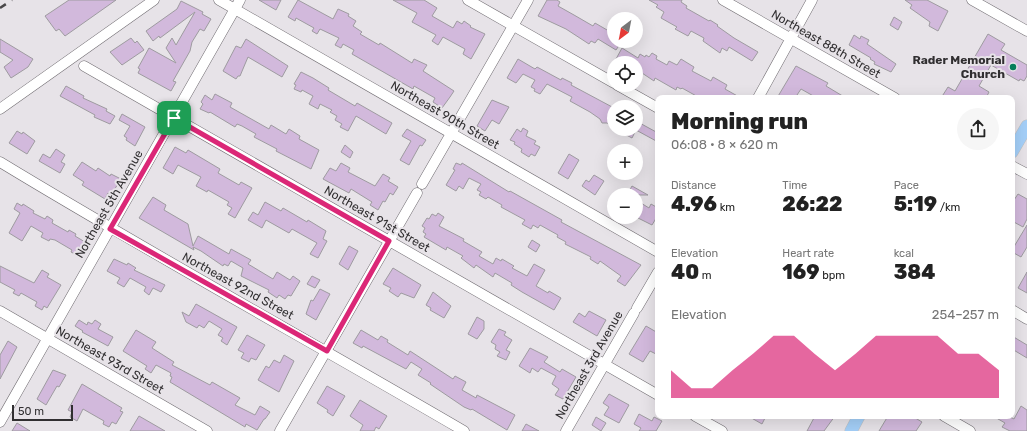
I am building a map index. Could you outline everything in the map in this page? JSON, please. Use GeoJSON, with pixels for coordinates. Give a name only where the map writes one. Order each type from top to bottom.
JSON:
{"type":"FeatureCollection","features":[{"type":"Feature","properties":{"kind":"main road"},"geometry":{"type":"LineString","coordinates":[[1015,147],[1027,126]]}},
{"type":"Feature","properties":{"kind":"main road"},"geometry":{"type":"LineString","coordinates":[[851,431],[858,419]]}},
{"type":"Feature","properties":{"kind":"street"},"geometry":{"type":"LineString","coordinates":[[0,109],[154,0]]}},
{"type":"Feature","properties":{"kind":"street","name":"Northeast 90th Street"},"geometry":{"type":"LineString","coordinates":[[219,0],[655,250]]}},
{"type":"Feature","properties":{"kind":"street","name":"Northeast 5th Avenue"},"geometry":{"type":"LineString","coordinates":[[0,422],[240,0]]}},
{"type":"Feature","properties":{"kind":"street"},"geometry":{"type":"LineString","coordinates":[[468,0],[607,79]]}},
{"type":"Feature","properties":{"kind":"street"},"geometry":{"type":"LineString","coordinates":[[280,431],[528,0]]}},
{"type":"Feature","properties":{"kind":"street","name":"Northeast 88th Street"},"geometry":{"type":"LineString","coordinates":[[723,0],[890,95]]}},
{"type":"Feature","properties":{"kind":"street"},"geometry":{"type":"LineString","coordinates":[[760,95],[812,0]]}},
{"type":"Feature","properties":{"kind":"street"},"geometry":{"type":"LineString","coordinates":[[972,0],[1027,31]]}},
{"type":"Feature","properties":{"kind":"street","name":"Northeast 91st Street"},"geometry":{"type":"LineString","coordinates":[[84,66],[655,393]]}},
{"type":"Feature","properties":{"kind":"street"},"geometry":{"type":"LineString","coordinates":[[629,92],[655,106]]}},
{"type":"Feature","properties":{"kind":"street","name":"Northeast 92nd Street"},"geometry":{"type":"LineString","coordinates":[[0,162],[110,229],[327,351],[464,431]]}},
{"type":"Feature","properties":{"kind":"street"},"geometry":{"type":"LineString","coordinates":[[1015,168],[1027,174]]}},
{"type":"Feature","properties":{"kind":"street","name":"Northeast 3rd Avenue"},"geometry":{"type":"LineString","coordinates":[[566,431],[655,277]]}},
{"type":"Feature","properties":{"kind":"street","name":"Northeast 93rd Street"},"geometry":{"type":"LineString","coordinates":[[0,311],[207,431]]}},
{"type":"Feature","properties":{"kind":"street"},"geometry":{"type":"LineString","coordinates":[[1015,312],[1027,319]]}},
{"type":"Feature","properties":{"kind":"street"},"geometry":{"type":"LineString","coordinates":[[701,419],[722,431]]}},
{"type":"Feature","properties":{"kind":"street"},"geometry":{"type":"LineString","coordinates":[[949,419],[970,431]]}},
{"type":"Feature","properties":{"kind":"building"},"geometry":{"type":"Polygon","coordinates":[[[69,0],[116,0],[65,36],[59,29],[56,31],[45,16],[69,0]]]}},
{"type":"Feature","properties":{"kind":"building"},"geometry":{"type":"Polygon","coordinates":[[[259,0],[281,0],[276,10],[259,0]]]}},
{"type":"Feature","properties":{"kind":"building"},"geometry":{"type":"Polygon","coordinates":[[[298,0],[333,19],[338,9],[349,14],[348,16],[356,21],[353,26],[362,32],[360,34],[379,45],[380,43],[412,63],[414,59],[427,65],[423,71],[454,91],[442,108],[433,102],[435,98],[414,86],[413,89],[352,54],[354,50],[343,44],[341,48],[335,45],[339,38],[320,29],[317,34],[312,31],[314,28],[296,18],[295,21],[288,17],[298,0]]]}},
{"type":"Feature","properties":{"kind":"building"},"geometry":{"type":"Polygon","coordinates":[[[393,0],[424,0],[437,8],[432,16],[453,28],[457,21],[462,24],[464,21],[471,26],[470,27],[485,34],[471,59],[463,54],[465,49],[443,37],[438,45],[432,41],[436,35],[412,22],[417,13],[393,0]]]}},
{"type":"Feature","properties":{"kind":"building"},"geometry":{"type":"Polygon","coordinates":[[[547,0],[557,0],[560,2],[558,6],[593,26],[595,23],[607,30],[607,44],[598,39],[595,43],[591,41],[589,44],[566,29],[538,16],[547,0]]]}},
{"type":"Feature","properties":{"kind":"building"},"geometry":{"type":"Polygon","coordinates":[[[649,0],[682,0],[681,2],[687,6],[686,8],[709,21],[710,20],[734,38],[758,52],[752,61],[729,47],[727,51],[722,48],[720,53],[703,41],[704,38],[691,31],[688,36],[675,29],[677,27],[661,18],[664,12],[656,7],[658,5],[649,0]]]}},
{"type":"Feature","properties":{"kind":"building"},"geometry":{"type":"Polygon","coordinates":[[[905,0],[927,0],[948,11],[938,31],[929,26],[930,22],[910,8],[912,5],[905,0]]]}},
{"type":"Feature","properties":{"kind":"building"},"geometry":{"type":"Polygon","coordinates":[[[181,1],[203,12],[202,14],[211,19],[204,31],[200,29],[192,42],[190,51],[173,81],[176,82],[171,91],[138,73],[140,69],[138,68],[149,48],[176,63],[166,48],[172,38],[176,45],[195,12],[160,38],[159,36],[153,41],[146,31],[177,9],[181,1]]]}},
{"type":"Feature","properties":{"kind":"building"},"geometry":{"type":"Polygon","coordinates":[[[894,17],[902,22],[898,30],[890,25],[894,17]]]}},
{"type":"Feature","properties":{"kind":"building"},"geometry":{"type":"Polygon","coordinates":[[[988,34],[1005,44],[1001,50],[1027,65],[1027,76],[1024,81],[1020,79],[1019,81],[991,65],[979,86],[989,92],[988,95],[943,95],[948,87],[955,91],[988,34]]]}},
{"type":"Feature","properties":{"kind":"building"},"geometry":{"type":"Polygon","coordinates":[[[854,35],[860,39],[861,36],[869,40],[867,44],[896,64],[891,72],[874,64],[875,62],[870,59],[871,58],[849,45],[854,35]]]}},
{"type":"Feature","properties":{"kind":"building"},"geometry":{"type":"Polygon","coordinates":[[[131,38],[135,43],[137,41],[144,50],[122,65],[110,52],[131,38]]]}},
{"type":"Feature","properties":{"kind":"building"},"geometry":{"type":"Polygon","coordinates":[[[0,39],[33,59],[28,67],[11,78],[4,67],[13,60],[0,52],[0,39]]]}},
{"type":"Feature","properties":{"kind":"building"},"geometry":{"type":"Polygon","coordinates":[[[246,39],[288,66],[282,77],[248,57],[240,76],[236,79],[223,71],[236,46],[241,48],[246,39]]]}},
{"type":"Feature","properties":{"kind":"building"},"geometry":{"type":"Polygon","coordinates":[[[622,48],[635,56],[618,56],[622,48]]]}},
{"type":"Feature","properties":{"kind":"building"},"geometry":{"type":"Polygon","coordinates":[[[652,53],[657,56],[656,59],[667,65],[669,61],[677,65],[681,59],[694,67],[692,71],[711,81],[713,77],[727,85],[725,89],[736,95],[695,95],[682,88],[677,87],[676,90],[655,78],[654,81],[643,74],[643,56],[639,56],[640,54],[645,57],[646,55],[649,57],[652,53]]]}},
{"type":"Feature","properties":{"kind":"building"},"geometry":{"type":"Polygon","coordinates":[[[518,59],[535,69],[537,67],[561,80],[562,78],[572,83],[571,85],[607,104],[607,123],[602,123],[600,119],[590,112],[570,101],[572,97],[547,84],[540,94],[534,91],[535,89],[531,87],[535,80],[523,74],[516,83],[507,78],[518,59]]]}},
{"type":"Feature","properties":{"kind":"building"},"geometry":{"type":"Polygon","coordinates":[[[796,66],[828,83],[826,86],[841,95],[812,95],[801,89],[797,95],[779,95],[796,66]]]}},
{"type":"Feature","properties":{"kind":"building"},"geometry":{"type":"Polygon","coordinates":[[[301,72],[329,88],[328,90],[355,106],[357,103],[392,123],[386,134],[356,116],[348,131],[340,127],[342,124],[335,120],[337,116],[330,112],[332,110],[320,104],[318,109],[309,104],[313,96],[302,90],[301,92],[294,89],[296,85],[294,84],[301,72]]]}},
{"type":"Feature","properties":{"kind":"building"},"geometry":{"type":"Polygon","coordinates":[[[66,86],[84,96],[83,98],[107,109],[106,111],[115,116],[110,124],[94,117],[95,115],[60,96],[66,86]]]}},
{"type":"Feature","properties":{"kind":"building"},"geometry":{"type":"Polygon","coordinates":[[[215,94],[232,103],[230,107],[269,129],[271,125],[286,134],[289,129],[300,136],[299,139],[319,150],[311,169],[276,151],[277,149],[254,137],[256,134],[242,126],[237,124],[235,127],[210,112],[209,113],[200,109],[203,104],[201,102],[205,95],[212,100],[215,94]]]}},
{"type":"Feature","properties":{"kind":"building"},"geometry":{"type":"Polygon","coordinates":[[[492,100],[509,107],[499,124],[492,120],[485,131],[477,126],[492,100]]]}},
{"type":"Feature","properties":{"kind":"building"},"geometry":{"type":"Polygon","coordinates":[[[122,114],[145,127],[135,146],[126,140],[127,138],[124,136],[130,126],[119,120],[122,114]]]}},
{"type":"Feature","properties":{"kind":"building"},"geometry":{"type":"Polygon","coordinates":[[[643,125],[655,131],[655,140],[643,134],[643,125]]]}},
{"type":"Feature","properties":{"kind":"building"},"geometry":{"type":"Polygon","coordinates":[[[523,128],[528,131],[526,136],[536,141],[534,144],[540,147],[535,156],[531,154],[529,157],[521,152],[522,149],[514,144],[515,142],[510,140],[517,129],[521,132],[523,128]]]}},
{"type":"Feature","properties":{"kind":"building"},"geometry":{"type":"Polygon","coordinates":[[[407,129],[426,140],[422,146],[420,145],[409,165],[400,160],[411,141],[402,136],[407,129]]]}},
{"type":"Feature","properties":{"kind":"building"},"geometry":{"type":"Polygon","coordinates":[[[17,131],[22,134],[23,132],[35,141],[27,154],[9,143],[17,131]]]}},
{"type":"Feature","properties":{"kind":"building"},"geometry":{"type":"Polygon","coordinates":[[[345,145],[353,152],[350,158],[341,152],[345,145]]]}},
{"type":"Feature","properties":{"kind":"building"},"geometry":{"type":"Polygon","coordinates":[[[175,147],[186,153],[188,150],[220,169],[218,173],[239,185],[241,182],[252,188],[235,218],[228,214],[232,208],[227,205],[229,202],[208,190],[207,192],[196,186],[201,177],[178,165],[173,174],[163,168],[175,147]]]}},
{"type":"Feature","properties":{"kind":"building"},"geometry":{"type":"Polygon","coordinates":[[[56,149],[65,155],[61,162],[65,164],[60,173],[39,161],[43,154],[50,158],[56,149]]]}},
{"type":"Feature","properties":{"kind":"building"},"geometry":{"type":"Polygon","coordinates":[[[569,154],[579,160],[568,179],[558,173],[569,154]]]}},
{"type":"Feature","properties":{"kind":"building"},"geometry":{"type":"Polygon","coordinates":[[[82,162],[96,171],[98,168],[110,176],[111,174],[121,179],[111,195],[108,193],[105,199],[82,185],[84,182],[73,175],[82,162]]]}},
{"type":"Feature","properties":{"kind":"building"},"geometry":{"type":"Polygon","coordinates":[[[341,163],[350,168],[348,172],[375,186],[383,174],[390,178],[388,181],[398,187],[393,195],[390,193],[385,202],[383,201],[378,210],[370,205],[372,202],[351,189],[349,193],[323,179],[330,168],[336,171],[341,163]]]}},
{"type":"Feature","properties":{"kind":"building"},"geometry":{"type":"Polygon","coordinates":[[[456,163],[461,165],[462,163],[509,192],[510,191],[562,220],[561,222],[641,265],[625,286],[617,281],[621,276],[600,261],[598,264],[590,259],[591,257],[565,244],[566,242],[557,237],[558,235],[540,225],[538,228],[533,225],[531,229],[522,224],[525,220],[501,207],[502,205],[488,197],[486,199],[479,195],[481,192],[477,190],[481,184],[469,178],[463,189],[459,186],[456,191],[446,185],[455,170],[453,169],[456,163]]]}},
{"type":"Feature","properties":{"kind":"building"},"geometry":{"type":"Polygon","coordinates":[[[594,175],[604,181],[595,195],[582,186],[586,180],[589,182],[594,175]]]}},
{"type":"Feature","properties":{"kind":"building"},"geometry":{"type":"Polygon","coordinates":[[[1018,194],[1027,199],[1027,219],[1023,227],[1015,223],[1015,198],[1018,194]]]}},
{"type":"Feature","properties":{"kind":"building"},"geometry":{"type":"Polygon","coordinates":[[[153,197],[166,205],[164,210],[188,224],[193,246],[198,236],[229,254],[231,249],[251,260],[248,264],[273,279],[277,272],[290,280],[293,276],[300,281],[291,296],[288,295],[285,299],[279,295],[277,298],[268,292],[269,290],[241,276],[243,268],[231,261],[228,266],[224,264],[223,266],[201,251],[193,247],[194,250],[139,218],[153,197]]]}},
{"type":"Feature","properties":{"kind":"building"},"geometry":{"type":"Polygon","coordinates":[[[265,202],[281,211],[283,208],[307,222],[308,220],[326,231],[323,239],[327,241],[318,258],[310,254],[317,243],[292,229],[289,233],[266,220],[262,228],[248,220],[253,212],[258,215],[265,202]]]}},
{"type":"Feature","properties":{"kind":"building"},"geometry":{"type":"Polygon","coordinates":[[[17,203],[22,206],[23,204],[34,211],[33,213],[45,219],[47,216],[53,220],[52,223],[68,232],[69,230],[76,234],[75,236],[85,242],[77,255],[71,252],[72,250],[55,240],[50,239],[49,241],[41,237],[43,233],[31,226],[22,241],[9,233],[20,213],[14,209],[17,203]]]}},
{"type":"Feature","properties":{"kind":"building"},"geometry":{"type":"Polygon","coordinates":[[[643,204],[649,208],[651,204],[655,206],[655,220],[652,225],[643,220],[643,204]]]}},
{"type":"Feature","properties":{"kind":"building"},"geometry":{"type":"Polygon","coordinates":[[[438,213],[444,217],[439,226],[464,239],[463,241],[482,252],[479,256],[493,264],[496,258],[501,261],[502,259],[514,266],[512,268],[527,276],[534,264],[545,270],[536,286],[561,298],[554,310],[522,292],[511,285],[512,283],[495,273],[493,277],[476,265],[474,268],[461,258],[463,256],[447,247],[446,250],[424,237],[426,234],[423,232],[425,228],[422,226],[427,218],[429,219],[432,214],[436,216],[438,213]]]}},
{"type":"Feature","properties":{"kind":"building"},"geometry":{"type":"Polygon","coordinates":[[[1027,225],[1027,247],[1021,257],[1015,254],[1015,245],[1027,225]]]}},
{"type":"Feature","properties":{"kind":"building"},"geometry":{"type":"Polygon","coordinates":[[[532,240],[540,245],[536,252],[528,247],[532,240]]]}},
{"type":"Feature","properties":{"kind":"building"},"geometry":{"type":"Polygon","coordinates":[[[349,246],[358,251],[348,270],[339,264],[349,246]]]}},
{"type":"Feature","properties":{"kind":"building"},"geometry":{"type":"Polygon","coordinates":[[[114,259],[127,265],[128,263],[136,268],[134,270],[165,285],[161,292],[153,288],[149,295],[144,291],[146,287],[130,278],[124,287],[117,283],[120,278],[107,271],[114,259]]]}},
{"type":"Feature","properties":{"kind":"building"},"geometry":{"type":"Polygon","coordinates":[[[0,266],[34,283],[42,270],[49,274],[47,277],[61,285],[47,308],[44,306],[42,310],[35,306],[37,302],[21,293],[19,296],[13,293],[15,290],[0,282],[0,266]]]}},
{"type":"Feature","properties":{"kind":"building"},"geometry":{"type":"Polygon","coordinates":[[[393,268],[421,285],[414,298],[401,293],[398,297],[389,291],[391,288],[383,284],[393,268]]]}},
{"type":"Feature","properties":{"kind":"building"},"geometry":{"type":"Polygon","coordinates":[[[1027,272],[1027,293],[1018,288],[1027,272]]]}},
{"type":"Feature","properties":{"kind":"building"},"geometry":{"type":"Polygon","coordinates":[[[312,276],[320,280],[315,288],[307,284],[312,276]]]}},
{"type":"Feature","properties":{"kind":"building"},"geometry":{"type":"Polygon","coordinates":[[[320,289],[330,294],[316,320],[306,314],[311,300],[313,301],[320,289]]]}},
{"type":"Feature","properties":{"kind":"building"},"geometry":{"type":"Polygon","coordinates":[[[433,292],[451,306],[444,318],[430,310],[431,308],[426,305],[433,292]]]}},
{"type":"Feature","properties":{"kind":"building"},"geometry":{"type":"Polygon","coordinates":[[[196,304],[237,327],[227,345],[221,341],[223,338],[218,335],[222,329],[209,321],[204,328],[199,325],[197,328],[186,322],[182,312],[189,316],[196,304]]]}},
{"type":"Feature","properties":{"kind":"building"},"geometry":{"type":"Polygon","coordinates":[[[589,311],[606,320],[597,336],[573,322],[579,313],[585,317],[589,311]]]}},
{"type":"Feature","properties":{"kind":"building"},"geometry":{"type":"Polygon","coordinates":[[[477,317],[484,321],[484,329],[477,339],[468,334],[477,317]]]}},
{"type":"Feature","properties":{"kind":"building"},"geometry":{"type":"Polygon","coordinates":[[[79,320],[87,325],[88,322],[92,324],[95,320],[101,324],[98,329],[113,337],[108,346],[82,332],[83,331],[75,326],[79,320]]]}},
{"type":"Feature","properties":{"kind":"building"},"geometry":{"type":"Polygon","coordinates":[[[646,326],[655,331],[655,354],[650,351],[643,362],[629,354],[646,326]]]}},
{"type":"Feature","properties":{"kind":"building"},"geometry":{"type":"Polygon","coordinates":[[[499,329],[506,332],[504,335],[512,340],[506,350],[510,352],[506,360],[497,356],[500,352],[495,349],[496,345],[491,342],[499,329]]]}},
{"type":"Feature","properties":{"kind":"building"},"geometry":{"type":"Polygon","coordinates":[[[136,330],[156,342],[152,348],[174,362],[172,365],[210,385],[212,382],[240,398],[235,405],[255,415],[260,406],[270,412],[257,430],[246,424],[245,427],[170,382],[172,377],[170,376],[171,373],[156,365],[151,373],[145,369],[147,366],[123,351],[136,330]]]}},
{"type":"Feature","properties":{"kind":"building"},"geometry":{"type":"Polygon","coordinates":[[[361,330],[378,340],[381,336],[388,340],[387,342],[408,355],[410,351],[453,379],[455,376],[466,382],[462,390],[476,398],[477,395],[515,415],[507,430],[472,409],[471,410],[464,407],[430,384],[431,383],[418,375],[422,369],[411,362],[406,369],[363,346],[362,348],[353,343],[361,330]]]}},
{"type":"Feature","properties":{"kind":"building"},"geometry":{"type":"Polygon","coordinates":[[[247,335],[265,345],[256,360],[251,358],[249,362],[241,358],[244,353],[238,350],[247,335]]]}},
{"type":"Feature","properties":{"kind":"building"},"geometry":{"type":"Polygon","coordinates":[[[1015,338],[1027,345],[1027,358],[1015,351],[1015,338]]]}},
{"type":"Feature","properties":{"kind":"building"},"geometry":{"type":"Polygon","coordinates":[[[8,341],[17,347],[0,379],[0,355],[8,341]]]}},
{"type":"Feature","properties":{"kind":"building"},"geometry":{"type":"Polygon","coordinates":[[[530,348],[548,357],[544,362],[560,372],[562,369],[576,377],[563,399],[555,395],[559,389],[552,384],[556,376],[541,368],[538,372],[532,368],[530,373],[519,366],[530,348]]]}},
{"type":"Feature","properties":{"kind":"building"},"geometry":{"type":"Polygon","coordinates":[[[284,355],[294,361],[279,392],[258,380],[266,366],[269,368],[274,360],[280,363],[284,355]]]}},
{"type":"Feature","properties":{"kind":"building"},"geometry":{"type":"Polygon","coordinates":[[[53,370],[66,375],[59,387],[57,386],[46,405],[37,399],[53,370]]]}},
{"type":"Feature","properties":{"kind":"building"},"geometry":{"type":"Polygon","coordinates":[[[82,384],[122,408],[120,411],[123,412],[116,424],[112,422],[109,427],[103,424],[104,421],[83,409],[77,421],[70,417],[72,412],[68,410],[82,384]]]}},
{"type":"Feature","properties":{"kind":"building"},"geometry":{"type":"Polygon","coordinates":[[[327,386],[345,396],[333,416],[327,412],[328,410],[317,403],[327,386]]]}},
{"type":"Feature","properties":{"kind":"building"},"geometry":{"type":"Polygon","coordinates":[[[609,394],[629,405],[619,423],[604,415],[609,407],[603,403],[609,394]]]}},
{"type":"Feature","properties":{"kind":"building"},"geometry":{"type":"Polygon","coordinates":[[[360,400],[387,416],[379,429],[376,427],[374,431],[360,431],[363,425],[350,416],[360,400]]]}},
{"type":"Feature","properties":{"kind":"building"},"geometry":{"type":"Polygon","coordinates":[[[1021,406],[1027,410],[1027,431],[1010,431],[1002,427],[1005,423],[998,419],[1015,419],[1021,406]]]}},
{"type":"Feature","properties":{"kind":"building"},"geometry":{"type":"Polygon","coordinates":[[[639,414],[652,421],[654,417],[655,419],[662,421],[656,431],[639,431],[641,428],[634,424],[639,414]]]}},
{"type":"Feature","properties":{"kind":"building"},"geometry":{"type":"Polygon","coordinates":[[[139,416],[165,431],[130,431],[139,416]]]}},
{"type":"Feature","properties":{"kind":"building"},"geometry":{"type":"Polygon","coordinates":[[[596,417],[606,423],[601,431],[592,425],[596,417]]]}},
{"type":"Feature","properties":{"kind":"building"},"geometry":{"type":"Polygon","coordinates":[[[753,419],[764,419],[762,424],[753,419]]]}},
{"type":"Feature","properties":{"kind":"building"},"geometry":{"type":"Polygon","coordinates":[[[813,419],[833,419],[824,431],[807,431],[813,419]]]}},
{"type":"Feature","properties":{"kind":"building"},"geometry":{"type":"Polygon","coordinates":[[[886,419],[917,419],[922,422],[916,431],[879,431],[886,419]]]}},
{"type":"Feature","properties":{"kind":"building"},"geometry":{"type":"Polygon","coordinates":[[[17,423],[30,431],[12,431],[17,423]]]}},
{"type":"Feature","properties":{"kind":"building"},"geometry":{"type":"Polygon","coordinates":[[[526,424],[539,431],[522,431],[526,424]]]}},
{"type":"Feature","properties":{"kind":"railway"},"geometry":{"type":"LineString","coordinates":[[0,8],[12,0]]}},
{"type":"Feature","properties":{"kind":"place","name":"Rader Memorial Church"},"geometry":{"type":"Point","coordinates":[1013,67]}},
{"type":"Feature","properties":{"kind":"route"},"geometry":{"type":"LineString","coordinates":[[174,118],[389,241],[327,351],[110,229],[174,118]]}}]}
